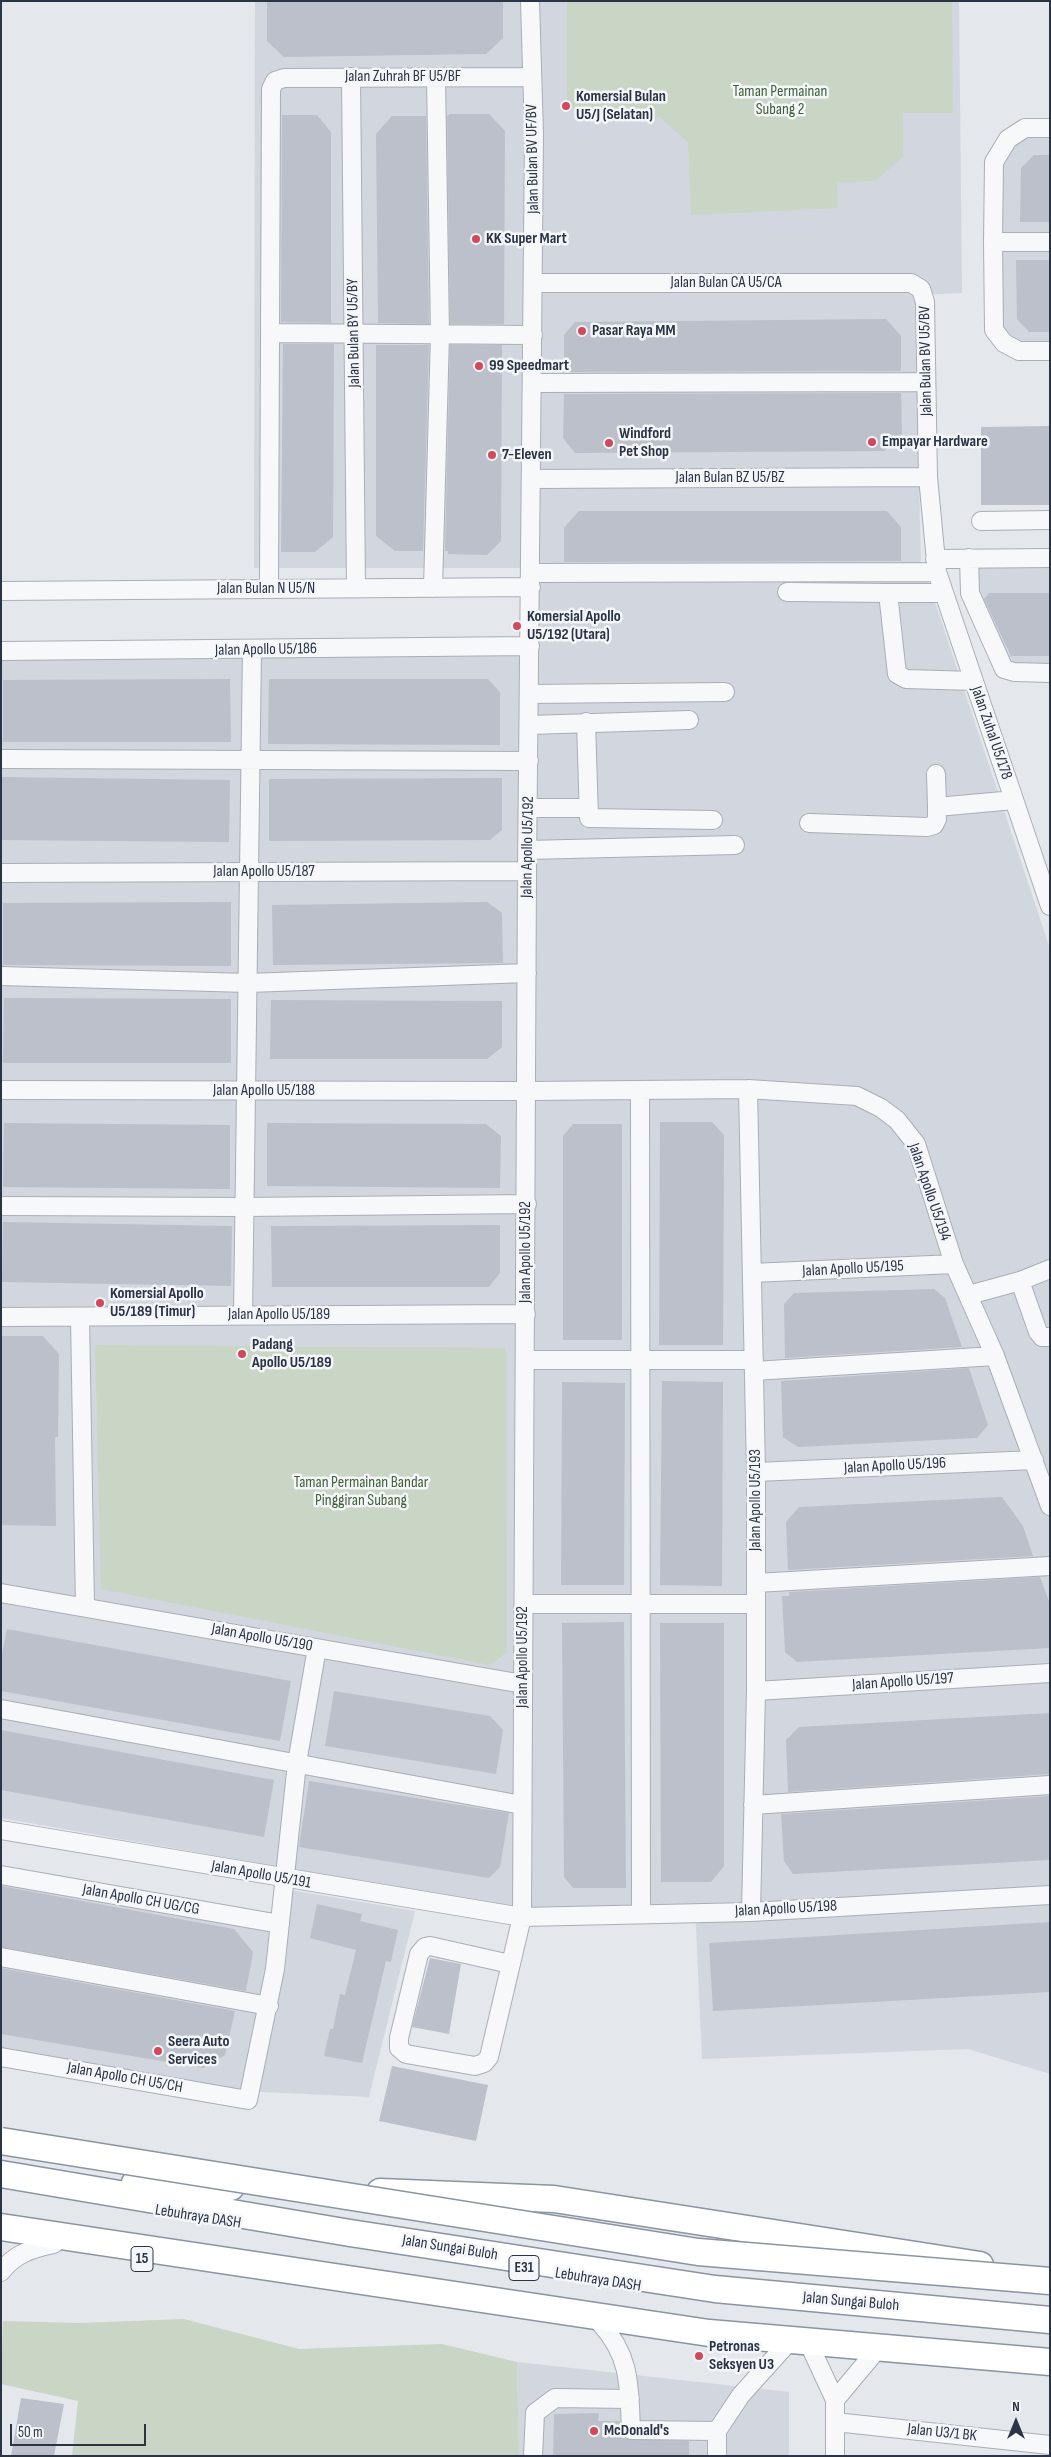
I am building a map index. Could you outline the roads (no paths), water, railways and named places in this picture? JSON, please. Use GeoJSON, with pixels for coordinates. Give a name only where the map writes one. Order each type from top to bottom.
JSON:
{"type":"FeatureCollection","features":[{"type":"Feature","properties":{"kind":"highway"},"geometry":{"type":"LineString","coordinates":[[1,2141],[698,2252],[1050,2281]]}},
{"type":"Feature","properties":{"kind":"highway","name":"Jalan Sungai Buloh"},"geometry":{"type":"LineString","coordinates":[[1,2174],[350,2233],[715,2289],[1050,2320]]}},
{"type":"Feature","properties":{"kind":"highway"},"geometry":{"type":"LineString","coordinates":[[37,2179],[554,2199],[1050,2275]]}},
{"type":"Feature","properties":{"kind":"highway","name":"Lebuhraya DASH"},"geometry":{"type":"LineString","coordinates":[[1,2187],[709,2297],[1050,2327]]}},
{"type":"Feature","properties":{"kind":"highway","name":"E31"},"geometry":{"type":"LineString","coordinates":[[1,2227],[709,2333],[1050,2362]]}},
{"type":"Feature","properties":{"kind":"highway","name":"15"},"geometry":{"type":"LineString","coordinates":[[1,2238],[54,2244],[231,2274],[601,2324],[798,2345],[1050,2367]]}},
{"type":"Feature","properties":{"kind":"street","name":"Jalan Bulan BV UF/BV"},"geometry":{"type":"LineString","coordinates":[[530,1],[534,135],[531,580]]}},
{"type":"Feature","properties":{"kind":"street"},"geometry":{"type":"LineString","coordinates":[[434,588],[440,335],[436,76]]}},
{"type":"Feature","properties":{"kind":"street","name":"Jalan Zuhrah BF U5/BF"},"geometry":{"type":"LineString","coordinates":[[271,333],[271,89],[275,81],[284,78],[531,76]]}},
{"type":"Feature","properties":{"kind":"street","name":"Jalan Bulan BY U5/BY"},"geometry":{"type":"LineString","coordinates":[[351,77],[356,588]]}},
{"type":"Feature","properties":{"kind":"street"},"geometry":{"type":"LineString","coordinates":[[1050,128],[1025,128],[1008,139],[994,162],[993,242],[994,330],[1004,343],[1020,351],[1050,351]]}},
{"type":"Feature","properties":{"kind":"street"},"geometry":{"type":"LineString","coordinates":[[993,242],[1050,242]]}},
{"type":"Feature","properties":{"kind":"street","name":"Jalan Bulan CA U5/CA"},"geometry":{"type":"LineString","coordinates":[[533,283],[911,283],[917,286]]}},
{"type":"Feature","properties":{"kind":"street","name":"Jalan Bulan BV U5/BV"},"geometry":{"type":"LineString","coordinates":[[917,286],[921,289],[925,302],[928,477],[936,565]]}},
{"type":"Feature","properties":{"kind":"street"},"geometry":{"type":"LineString","coordinates":[[269,589],[271,333],[533,335]]}},
{"type":"Feature","properties":{"kind":"street"},"geometry":{"type":"LineString","coordinates":[[532,383],[926,382]]}},
{"type":"Feature","properties":{"kind":"street","name":"Jalan Bulan BZ U5/BZ"},"geometry":{"type":"LineString","coordinates":[[532,479],[928,477]]}},
{"type":"Feature","properties":{"kind":"street"},"geometry":{"type":"LineString","coordinates":[[981,521],[1050,520]]}},
{"type":"Feature","properties":{"kind":"street"},"geometry":{"type":"LineString","coordinates":[[969,558],[970,593],[1004,669],[1014,672],[1050,673]]}},
{"type":"Feature","properties":{"kind":"street","name":"Jalan Bulan N U5/N"},"geometry":{"type":"LineString","coordinates":[[1,591],[434,588],[531,580],[936,565],[969,558],[1050,558]]}},
{"type":"Feature","properties":{"kind":"street","name":"Jalan Zuhal U5/178"},"geometry":{"type":"LineString","coordinates":[[936,565],[1050,906]]}},
{"type":"Feature","properties":{"kind":"street","name":"Jalan Apollo U5/192"},"geometry":{"type":"LineString","coordinates":[[510,1964],[430,1946],[425,1947],[419,1954],[398,2048],[406,2054],[476,2066],[484,2063],[488,2057],[522,1917],[528,1091],[527,871],[531,580]]}},
{"type":"Feature","properties":{"kind":"street"},"geometry":{"type":"LineString","coordinates":[[787,592],[944,593]]}},
{"type":"Feature","properties":{"kind":"street"},"geometry":{"type":"LineString","coordinates":[[888,593],[897,674],[906,680],[974,681]]}},
{"type":"Feature","properties":{"kind":"street","name":"Jalan Apollo U5/186"},"geometry":{"type":"LineString","coordinates":[[1,651],[530,646]]}},
{"type":"Feature","properties":{"kind":"street"},"geometry":{"type":"LineString","coordinates":[[243,1315],[252,650]]}},
{"type":"Feature","properties":{"kind":"street"},"geometry":{"type":"LineString","coordinates":[[530,694],[724,692]]}},
{"type":"Feature","properties":{"kind":"street"},"geometry":{"type":"LineString","coordinates":[[529,726],[586,722],[689,720]]}},
{"type":"Feature","properties":{"kind":"street"},"geometry":{"type":"LineString","coordinates":[[586,722],[587,815],[593,820],[713,820]]}},
{"type":"Feature","properties":{"kind":"street"},"geometry":{"type":"LineString","coordinates":[[1,759],[529,761]]}},
{"type":"Feature","properties":{"kind":"street"},"geometry":{"type":"LineString","coordinates":[[809,823],[927,827],[934,825],[937,819],[936,774]]}},
{"type":"Feature","properties":{"kind":"street"},"geometry":{"type":"LineString","coordinates":[[937,807],[1014,800]]}},
{"type":"Feature","properties":{"kind":"street"},"geometry":{"type":"LineString","coordinates":[[528,808],[587,808]]}},
{"type":"Feature","properties":{"kind":"street"},"geometry":{"type":"LineString","coordinates":[[528,850],[736,845]]}},
{"type":"Feature","properties":{"kind":"street","name":"Jalan Apollo U5/187"},"geometry":{"type":"LineString","coordinates":[[1,873],[527,871]]}},
{"type":"Feature","properties":{"kind":"street"},"geometry":{"type":"LineString","coordinates":[[1,976],[248,983],[527,973]]}},
{"type":"Feature","properties":{"kind":"street","name":"Jalan Apollo U5/194"},"geometry":{"type":"LineString","coordinates":[[528,1091],[748,1089],[857,1096],[881,1108],[897,1120],[916,1144],[954,1264],[994,1356],[1050,1506]]}},
{"type":"Feature","properties":{"kind":"street","name":"Jalan Apollo U5/193"},"geometry":{"type":"LineString","coordinates":[[748,1089],[756,1472],[756,1691],[751,1912]]}},
{"type":"Feature","properties":{"kind":"street","name":"Jalan Apollo U5/188"},"geometry":{"type":"LineString","coordinates":[[1,1090],[246,1092],[528,1091]]}},
{"type":"Feature","properties":{"kind":"street"},"geometry":{"type":"LineString","coordinates":[[640,1090],[641,1914]]}},
{"type":"Feature","properties":{"kind":"street"},"geometry":{"type":"LineString","coordinates":[[1,1206],[245,1207],[526,1204]]}},
{"type":"Feature","properties":{"kind":"street","name":"Jalan Apollo U5/195"},"geometry":{"type":"LineString","coordinates":[[752,1273],[954,1264]]}},
{"type":"Feature","properties":{"kind":"street"},"geometry":{"type":"LineString","coordinates":[[969,1295],[1020,1281],[1050,1269]]}},
{"type":"Feature","properties":{"kind":"street"},"geometry":{"type":"LineString","coordinates":[[1020,1281],[1038,1332],[1042,1337],[1050,1337]]}},
{"type":"Feature","properties":{"kind":"street","name":"Jalan Apollo U5/189"},"geometry":{"type":"LineString","coordinates":[[1,1317],[526,1314]]}},
{"type":"Feature","properties":{"kind":"street"},"geometry":{"type":"LineString","coordinates":[[80,1317],[85,1607]]}},
{"type":"Feature","properties":{"kind":"street"},"geometry":{"type":"LineString","coordinates":[[526,1360],[640,1359],[754,1366],[994,1356]]}},
{"type":"Feature","properties":{"kind":"street","name":"Jalan Apollo U5/196"},"geometry":{"type":"LineString","coordinates":[[756,1472],[1034,1460]]}},
{"type":"Feature","properties":{"kind":"street"},"geometry":{"type":"LineString","coordinates":[[756,1583],[1050,1566]]}},
{"type":"Feature","properties":{"kind":"street","name":"Jalan Apollo U5/190"},"geometry":{"type":"LineString","coordinates":[[1,1593],[523,1684]]}},
{"type":"Feature","properties":{"kind":"street"},"geometry":{"type":"LineString","coordinates":[[524,1604],[640,1602],[756,1604]]}},
{"type":"Feature","properties":{"kind":"street"},"geometry":{"type":"LineString","coordinates":[[1,1956],[269,2006],[280,1924],[297,1763],[317,1648]]}},
{"type":"Feature","properties":{"kind":"street","name":"Jalan Apollo U5/197"},"geometry":{"type":"LineString","coordinates":[[756,1691],[1050,1673]]}},
{"type":"Feature","properties":{"kind":"street"},"geometry":{"type":"LineString","coordinates":[[1,1709],[522,1805]]}},
{"type":"Feature","properties":{"kind":"street"},"geometry":{"type":"LineString","coordinates":[[753,1805],[1050,1785]]}},
{"type":"Feature","properties":{"kind":"street","name":"Jalan Apollo U5/191"},"geometry":{"type":"LineString","coordinates":[[1,1830],[285,1879],[522,1917]]}},
{"type":"Feature","properties":{"kind":"street","name":"Jalan Apollo CH UG/CG"},"geometry":{"type":"LineString","coordinates":[[1,1875],[280,1924]]}},
{"type":"Feature","properties":{"kind":"street","name":"Jalan Apollo U5/198"},"geometry":{"type":"LineString","coordinates":[[522,1917],[751,1912],[1050,1895]]}},
{"type":"Feature","properties":{"kind":"street","name":"Jalan Apollo CH U5/CH"},"geometry":{"type":"LineString","coordinates":[[1,2057],[248,2100],[269,2006]]}},
{"type":"Feature","properties":{"kind":"street"},"geometry":{"type":"LineString","coordinates":[[1,2272],[20,2254],[36,2247],[54,2244]]}},
{"type":"Feature","properties":{"kind":"street"},"geometry":{"type":"LineString","coordinates":[[601,2324],[615,2339],[626,2364],[632,2430],[717,2431]]}},
{"type":"Feature","properties":{"kind":"street"},"geometry":{"type":"LineString","coordinates":[[717,2456],[717,2431],[741,2395],[798,2345],[835,2400],[835,2456]]}},
{"type":"Feature","properties":{"kind":"street"},"geometry":{"type":"LineString","coordinates":[[835,2400],[875,2352]]}},
{"type":"Feature","properties":{"kind":"street"},"geometry":{"type":"LineString","coordinates":[[533,2456],[535,2413],[555,2398],[630,2399]]}},
{"type":"Feature","properties":{"kind":"street","name":"Jalan U3/1 BK"},"geometry":{"type":"LineString","coordinates":[[835,2422],[1014,2448],[1050,2445]]}},
{"type":"Feature","properties":{"kind":"place","name":"Komersial Bulan U5/J (Selatan)"},"geometry":{"type":"Point","coordinates":[566,106]}},
{"type":"Feature","properties":{"kind":"place","name":"KK Super Mart"},"geometry":{"type":"Point","coordinates":[476,239]}},
{"type":"Feature","properties":{"kind":"place","name":"Pasar Raya MM"},"geometry":{"type":"Point","coordinates":[582,331]}},
{"type":"Feature","properties":{"kind":"place","name":"99 Speedmart"},"geometry":{"type":"Point","coordinates":[479,366]}},
{"type":"Feature","properties":{"kind":"place","name":"Empayar Hardware"},"geometry":{"type":"Point","coordinates":[872,442]}},
{"type":"Feature","properties":{"kind":"place","name":"Windford Pet Shop"},"geometry":{"type":"Point","coordinates":[609,443]}},
{"type":"Feature","properties":{"kind":"place","name":"7-Eleven"},"geometry":{"type":"Point","coordinates":[492,455]}},
{"type":"Feature","properties":{"kind":"place","name":"Komersial Apollo U5/192 (Utara)"},"geometry":{"type":"Point","coordinates":[517,626]}},
{"type":"Feature","properties":{"kind":"place","name":"Komersial Apollo U5/189 (Timur)"},"geometry":{"type":"Point","coordinates":[100,1303]}},
{"type":"Feature","properties":{"kind":"place","name":"Padang Apollo U5/189"},"geometry":{"type":"Point","coordinates":[242,1354]}},
{"type":"Feature","properties":{"kind":"place","name":"Seera Auto Services"},"geometry":{"type":"Point","coordinates":[158,2051]}},
{"type":"Feature","properties":{"kind":"place","name":"Petronas Seksyen U3"},"geometry":{"type":"Point","coordinates":[699,2356]}},
{"type":"Feature","properties":{"kind":"place","name":"McDonald's"},"geometry":{"type":"Point","coordinates":[594,2431]}},
{"type":"Feature","properties":{"kind":"park label","name":"Taman Permainan Subang 2"},"geometry":{"type":"Point","coordinates":[780,101]}},
{"type":"Feature","properties":{"kind":"park label","name":"Taman Permainan Bandar Pinggiran Subang"},"geometry":{"type":"Point","coordinates":[361,1492]}}]}
